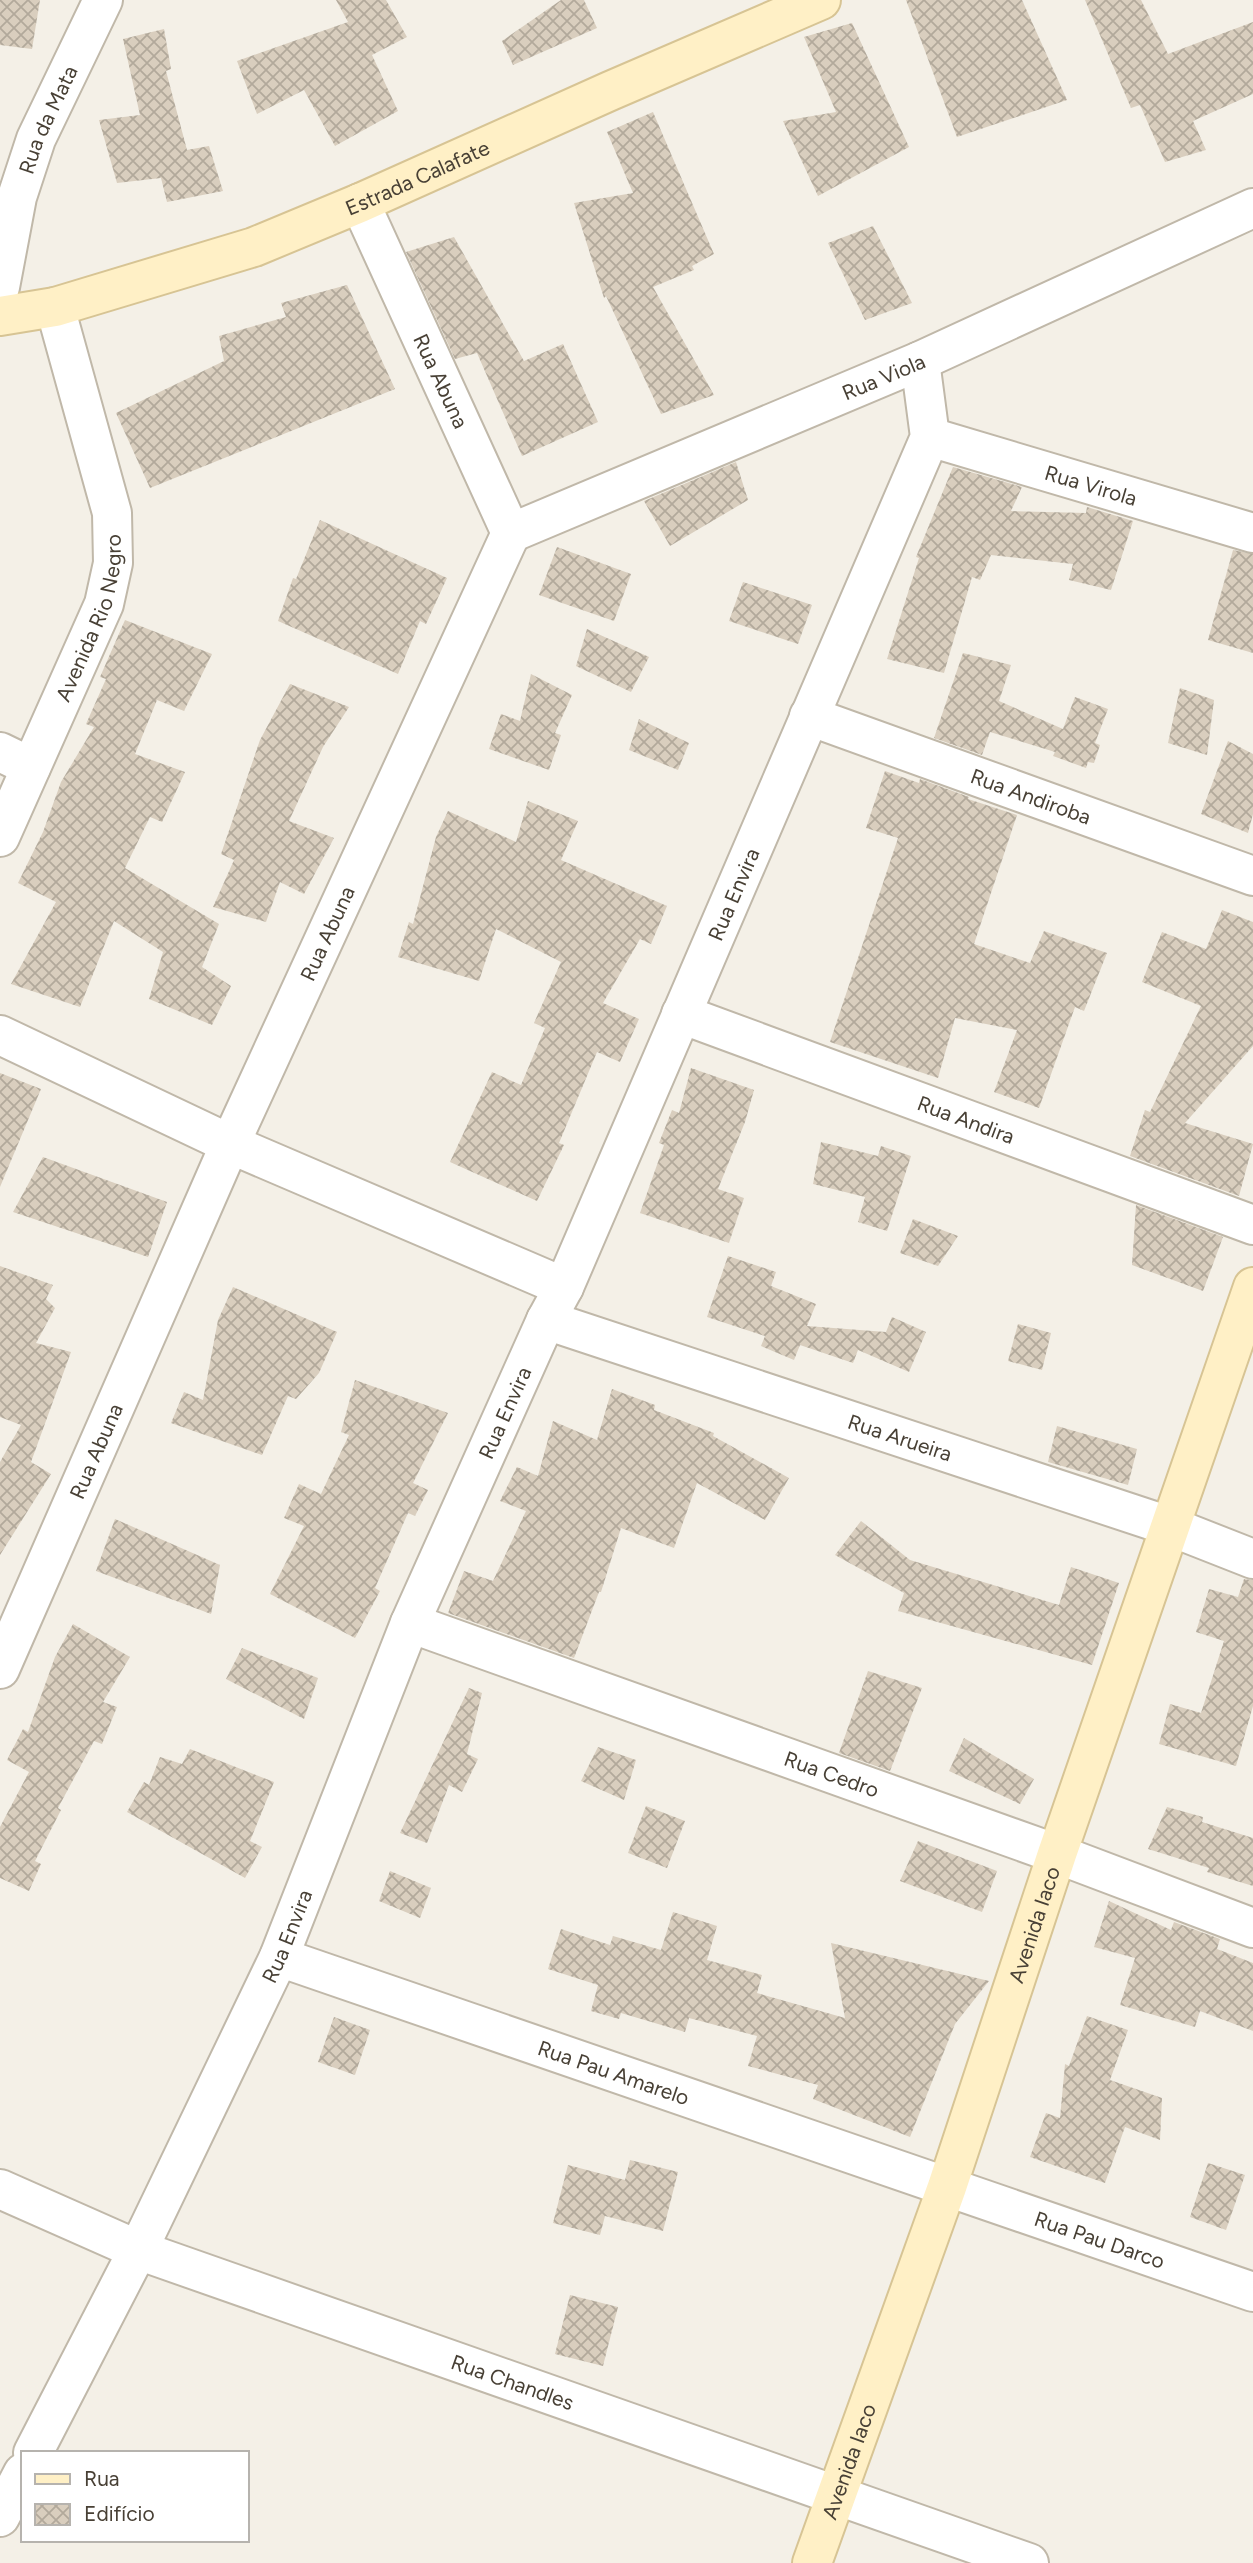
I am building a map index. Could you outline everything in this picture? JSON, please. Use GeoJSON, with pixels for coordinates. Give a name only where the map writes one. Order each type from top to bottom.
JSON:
{"type":"FeatureCollection","features":[{"type":"Feature","properties":{"kind":"street","name":"Rua da Mata"},"geometry":{"type":"LineString","coordinates":[[0,287],[17,197],[36,139],[103,0]]}},
{"type":"Feature","properties":{"kind":"street","name":"Estrada Calafate"},"geometry":{"type":"LineString","coordinates":[[0,316],[55,307],[254,247],[821,0]]}},
{"type":"Feature","properties":{"kind":"street","name":"Rua Abuna"},"geometry":{"type":"LineString","coordinates":[[0,1669],[230,1144],[511,533],[360,203]]}},
{"type":"Feature","properties":{"kind":"street","name":"Rua Viola"},"geometry":{"type":"LineString","coordinates":[[511,533],[920,361],[1253,208]]}},
{"type":"Feature","properties":{"kind":"street","name":"Avenida Rio Negro"},"geometry":{"type":"LineString","coordinates":[[0,837],[15,760],[104,604],[113,563],[112,513],[55,307]]}},
{"type":"Feature","properties":{"kind":"street"},"geometry":{"type":"LineString","coordinates":[[920,361],[930,437]]}},
{"type":"Feature","properties":{"kind":"street","name":"Rua Virola"},"geometry":{"type":"LineString","coordinates":[[930,437],[1253,533]]}},
{"type":"Feature","properties":{"kind":"street","name":"Rua Envira"},"geometry":{"type":"LineString","coordinates":[[34,2451],[138,2250],[279,1957],[410,1623],[555,1303],[930,437]]}},
{"type":"Feature","properties":{"kind":"street","name":"Rua Andiroba"},"geometry":{"type":"LineString","coordinates":[[809,716],[1253,876]]}},
{"type":"Feature","properties":{"kind":"street","name":"Rua Andira"},"geometry":{"type":"LineString","coordinates":[[681,1013],[1253,1225]]}},
{"type":"Feature","properties":{"kind":"street","name":"Rua Arueira"},"geometry":{"type":"LineString","coordinates":[[0,1035],[555,1303],[1253,1559]]}},
{"type":"Feature","properties":{"kind":"street","name":"Avenida Iaco"},"geometry":{"type":"LineString","coordinates":[[812,2563],[947,2187],[1057,1854],[1253,1287]]}},
{"type":"Feature","properties":{"kind":"street","name":"Rua Cedro"},"geometry":{"type":"LineString","coordinates":[[410,1623],[1057,1854],[1253,1928]]}},
{"type":"Feature","properties":{"kind":"street","name":"Rua Pau Amarelo"},"geometry":{"type":"LineString","coordinates":[[279,1957],[947,2187]]}},
{"type":"Feature","properties":{"kind":"street","name":"Rua Pau Darco"},"geometry":{"type":"LineString","coordinates":[[947,2187],[1253,2292]]}},
{"type":"Feature","properties":{"kind":"street","name":"Rua Chandles"},"geometry":{"type":"LineString","coordinates":[[0,2189],[138,2250],[1028,2563]]}},
{"type":"Feature","properties":{"kind":"street"},"geometry":{"type":"LineString","coordinates":[[0,2517],[21,2477]]}},
{"type":"Feature","properties":{"kind":"building"},"geometry":{"type":"Polygon","coordinates":[[[0,0],[40,0],[32,49],[0,45],[0,0]]]}},
{"type":"Feature","properties":{"kind":"building"},"geometry":{"type":"Polygon","coordinates":[[[336,0],[386,0],[407,37],[372,55],[398,111],[335,146],[304,90],[257,114],[237,61],[348,22],[336,0]]]}},
{"type":"Feature","properties":{"kind":"building"},"geometry":{"type":"Polygon","coordinates":[[[561,0],[584,0],[597,28],[513,65],[502,41],[561,0]]]}},
{"type":"Feature","properties":{"kind":"building"},"geometry":{"type":"Polygon","coordinates":[[[906,0],[1022,0],[1067,100],[957,137],[906,0]]]}},
{"type":"Feature","properties":{"kind":"building"},"geometry":{"type":"Polygon","coordinates":[[[1085,0],[1141,0],[1168,54],[1253,22],[1253,94],[1193,121],[1206,150],[1165,162],[1140,105],[1131,108],[1085,0]]]}},
{"type":"Feature","properties":{"kind":"building"},"geometry":{"type":"Polygon","coordinates":[[[852,23],[909,147],[818,196],[783,121],[836,112],[804,37],[852,23]]]}},
{"type":"Feature","properties":{"kind":"building"},"geometry":{"type":"Polygon","coordinates":[[[164,29],[171,69],[166,71],[187,150],[209,146],[223,191],[167,202],[161,178],[117,183],[99,120],[140,115],[123,39],[164,29]]]}},
{"type":"Feature","properties":{"kind":"building"},"geometry":{"type":"Polygon","coordinates":[[[653,112],[714,254],[692,266],[694,270],[653,287],[714,395],[661,414],[606,296],[604,298],[574,203],[633,193],[607,132],[653,112]]]}},
{"type":"Feature","properties":{"kind":"building"},"geometry":{"type":"Polygon","coordinates":[[[873,226],[912,303],[865,320],[828,243],[873,226]]]}},
{"type":"Feature","properties":{"kind":"building"},"geometry":{"type":"Polygon","coordinates":[[[454,237],[524,361],[563,344],[598,422],[522,456],[477,353],[455,359],[406,252],[454,237]]]}},
{"type":"Feature","properties":{"kind":"building"},"geometry":{"type":"Polygon","coordinates":[[[347,285],[395,389],[150,488],[116,413],[224,361],[219,336],[286,317],[281,303],[347,285]]]}},
{"type":"Feature","properties":{"kind":"building"},"geometry":{"type":"Polygon","coordinates":[[[736,462],[748,500],[670,546],[644,501],[736,462]]]}},
{"type":"Feature","properties":{"kind":"building"},"geometry":{"type":"Polygon","coordinates":[[[953,467],[1022,487],[1011,511],[1086,513],[1087,507],[1133,521],[1111,590],[1069,580],[1073,564],[991,555],[980,580],[972,577],[944,673],[887,659],[919,558],[916,557],[953,467]]]}},
{"type":"Feature","properties":{"kind":"building"},"geometry":{"type":"Polygon","coordinates":[[[320,520],[447,578],[426,624],[420,621],[398,674],[278,621],[293,578],[296,579],[320,520]]]}},
{"type":"Feature","properties":{"kind":"building"},"geometry":{"type":"Polygon","coordinates":[[[557,547],[631,574],[614,621],[539,595],[557,547]]]}},
{"type":"Feature","properties":{"kind":"building"},"geometry":{"type":"Polygon","coordinates":[[[1233,550],[1253,554],[1253,653],[1208,640],[1233,550]]]}},
{"type":"Feature","properties":{"kind":"building"},"geometry":{"type":"Polygon","coordinates":[[[743,582],[812,605],[798,644],[729,621],[743,582]]]}},
{"type":"Feature","properties":{"kind":"building"},"geometry":{"type":"Polygon","coordinates":[[[125,620],[212,654],[184,711],[157,700],[135,754],[185,772],[162,822],[150,817],[125,868],[219,924],[202,967],[231,986],[212,1025],[149,999],[163,952],[114,921],[80,1007],[11,984],[56,902],[18,883],[43,832],[61,782],[94,727],[86,724],[106,679],[100,677],[125,620]]]}},
{"type":"Feature","properties":{"kind":"building"},"geometry":{"type":"Polygon","coordinates":[[[587,629],[649,657],[631,692],[576,666],[587,629]]]}},
{"type":"Feature","properties":{"kind":"building"},"geometry":{"type":"Polygon","coordinates":[[[963,653],[1011,665],[999,701],[1063,729],[1075,697],[1108,709],[1095,743],[1100,745],[1094,763],[1088,762],[1086,768],[1053,756],[1055,752],[990,732],[982,755],[934,738],[963,653]]]}},
{"type":"Feature","properties":{"kind":"building"},"geometry":{"type":"Polygon","coordinates":[[[531,674],[572,695],[555,733],[561,735],[549,770],[489,749],[501,714],[520,721],[531,674]]]}},
{"type":"Feature","properties":{"kind":"building"},"geometry":{"type":"Polygon","coordinates":[[[290,684],[349,707],[323,747],[289,821],[334,838],[304,894],[280,882],[266,922],[213,907],[234,860],[221,854],[260,740],[290,684]]]}},
{"type":"Feature","properties":{"kind":"building"},"geometry":{"type":"Polygon","coordinates":[[[1180,688],[1214,700],[1207,755],[1168,743],[1180,688]]]}},
{"type":"Feature","properties":{"kind":"building"},"geometry":{"type":"Polygon","coordinates":[[[639,719],[689,743],[678,770],[629,750],[639,719]]]}},
{"type":"Feature","properties":{"kind":"building"},"geometry":{"type":"Polygon","coordinates":[[[1228,741],[1253,754],[1253,814],[1248,833],[1201,814],[1228,741]]]}},
{"type":"Feature","properties":{"kind":"building"},"geometry":{"type":"Polygon","coordinates":[[[885,771],[919,783],[920,779],[1017,815],[974,944],[1030,963],[1044,931],[1107,953],[1084,1011],[1075,1007],[1039,1108],[994,1092],[1017,1030],[955,1018],[938,1078],[830,1042],[898,838],[866,828],[885,771]]]}},
{"type":"Feature","properties":{"kind":"building"},"geometry":{"type":"Polygon","coordinates":[[[528,801],[578,821],[561,860],[667,906],[651,944],[640,939],[603,1003],[639,1019],[620,1062],[597,1052],[559,1143],[564,1145],[537,1201],[450,1162],[492,1072],[521,1085],[545,1028],[534,1023],[561,962],[496,929],[479,981],[398,957],[409,922],[413,924],[436,837],[448,811],[516,842],[528,801]]]}},
{"type":"Feature","properties":{"kind":"building"},"geometry":{"type":"Polygon","coordinates":[[[1222,910],[1253,922],[1253,1046],[1185,1123],[1253,1144],[1239,1196],[1130,1156],[1145,1110],[1150,1112],[1201,1006],[1142,982],[1162,932],[1206,949],[1222,910]]]}},
{"type":"Feature","properties":{"kind":"building"},"geometry":{"type":"Polygon","coordinates":[[[691,1068],[754,1090],[745,1122],[718,1189],[744,1198],[729,1243],[640,1213],[664,1145],[659,1143],[672,1110],[679,1113],[691,1068]]]}},
{"type":"Feature","properties":{"kind":"building"},"geometry":{"type":"Polygon","coordinates":[[[0,1073],[41,1089],[0,1187],[0,1073]]]}},
{"type":"Feature","properties":{"kind":"building"},"geometry":{"type":"Polygon","coordinates":[[[821,1142],[878,1156],[881,1146],[911,1156],[887,1231],[858,1222],[865,1197],[813,1184],[821,1142]]]}},
{"type":"Feature","properties":{"kind":"building"},"geometry":{"type":"Polygon","coordinates":[[[43,1157],[167,1202],[148,1257],[13,1212],[43,1157]]]}},
{"type":"Feature","properties":{"kind":"building"},"geometry":{"type":"Polygon","coordinates":[[[1136,1205],[1223,1237],[1203,1291],[1132,1265],[1136,1205]]]}},
{"type":"Feature","properties":{"kind":"building"},"geometry":{"type":"Polygon","coordinates":[[[913,1219],[958,1236],[938,1266],[900,1253],[913,1219]]]}},
{"type":"Feature","properties":{"kind":"building"},"geometry":{"type":"Polygon","coordinates":[[[728,1256],[776,1272],[771,1286],[816,1304],[807,1326],[886,1332],[892,1317],[926,1332],[909,1372],[858,1350],[853,1363],[800,1345],[794,1360],[761,1346],[765,1336],[707,1317],[728,1256]]]}},
{"type":"Feature","properties":{"kind":"building"},"geometry":{"type":"Polygon","coordinates":[[[0,1266],[53,1285],[46,1299],[55,1308],[36,1343],[71,1352],[31,1462],[51,1474],[0,1555],[0,1462],[21,1425],[0,1417],[0,1266]]]}},
{"type":"Feature","properties":{"kind":"building"},"geometry":{"type":"Polygon","coordinates":[[[233,1287],[337,1332],[319,1373],[296,1399],[288,1396],[262,1455],[171,1423],[184,1392],[203,1400],[218,1320],[233,1287]]]}},
{"type":"Feature","properties":{"kind":"building"},"geometry":{"type":"Polygon","coordinates":[[[1018,1324],[1051,1333],[1042,1370],[1008,1361],[1018,1324]]]}},
{"type":"Feature","properties":{"kind":"building"},"geometry":{"type":"Polygon","coordinates":[[[355,1380],[448,1413],[413,1483],[428,1490],[415,1516],[408,1513],[375,1588],[380,1591],[355,1638],[270,1594],[304,1526],[284,1518],[299,1484],[321,1494],[349,1435],[341,1432],[355,1380]]]}},
{"type":"Feature","properties":{"kind":"building"},"geometry":{"type":"Polygon","coordinates":[[[612,1389],[655,1405],[654,1410],[714,1433],[713,1436],[789,1478],[765,1520],[697,1483],[674,1548],[621,1528],[601,1592],[574,1658],[448,1613],[464,1571],[493,1581],[526,1511],[500,1501],[517,1467],[538,1476],[553,1421],[597,1440],[612,1389]]]}},
{"type":"Feature","properties":{"kind":"building"},"geometry":{"type":"Polygon","coordinates":[[[1057,1426],[1137,1449],[1128,1485],[1048,1462],[1057,1426]]]}},
{"type":"Feature","properties":{"kind":"building"},"geometry":{"type":"Polygon","coordinates":[[[115,1519],[220,1565],[211,1614],[96,1571],[115,1519]]]}},
{"type":"Feature","properties":{"kind":"building"},"geometry":{"type":"Polygon","coordinates":[[[861,1521],[910,1560],[1059,1605],[1071,1567],[1119,1583],[1092,1665],[898,1611],[904,1593],[835,1555],[861,1521]]]}},
{"type":"Feature","properties":{"kind":"building"},"geometry":{"type":"Polygon","coordinates":[[[1244,1579],[1253,1580],[1253,1706],[1236,1766],[1159,1744],[1170,1704],[1201,1713],[1224,1641],[1196,1632],[1209,1589],[1238,1597],[1244,1579]]]}},
{"type":"Feature","properties":{"kind":"building"},"geometry":{"type":"Polygon","coordinates":[[[73,1624],[130,1657],[103,1702],[117,1707],[102,1744],[94,1741],[58,1808],[61,1810],[35,1861],[41,1864],[29,1891],[0,1878],[0,1827],[29,1772],[7,1760],[23,1729],[28,1732],[55,1657],[73,1624]]]}},
{"type":"Feature","properties":{"kind":"building"},"geometry":{"type":"Polygon","coordinates":[[[242,1648],[318,1678],[304,1719],[226,1679],[242,1648]]]}},
{"type":"Feature","properties":{"kind":"building"},"geometry":{"type":"Polygon","coordinates":[[[868,1671],[922,1688],[890,1771],[839,1753],[868,1671]]]}},
{"type":"Feature","properties":{"kind":"building"},"geometry":{"type":"Polygon","coordinates":[[[469,1688],[482,1693],[467,1754],[478,1759],[462,1792],[449,1785],[427,1843],[400,1833],[469,1688]]]}},
{"type":"Feature","properties":{"kind":"building"},"geometry":{"type":"Polygon","coordinates":[[[964,1738],[1034,1779],[1020,1804],[949,1771],[964,1738]]]}},
{"type":"Feature","properties":{"kind":"building"},"geometry":{"type":"Polygon","coordinates":[[[598,1747],[636,1760],[624,1800],[581,1781],[598,1747]]]}},
{"type":"Feature","properties":{"kind":"building"},"geometry":{"type":"Polygon","coordinates":[[[190,1749],[274,1782],[250,1841],[262,1847],[245,1878],[127,1812],[144,1782],[149,1785],[160,1757],[182,1764],[190,1749]]]}},
{"type":"Feature","properties":{"kind":"building"},"geometry":{"type":"Polygon","coordinates":[[[646,1806],[685,1821],[667,1868],[628,1853],[646,1806]]]}},
{"type":"Feature","properties":{"kind":"building"},"geometry":{"type":"Polygon","coordinates":[[[1167,1807],[1203,1817],[1202,1822],[1253,1838],[1253,1886],[1207,1872],[1209,1868],[1148,1849],[1167,1807]]]}},
{"type":"Feature","properties":{"kind":"building"},"geometry":{"type":"Polygon","coordinates":[[[918,1841],[997,1871],[982,1912],[900,1881],[918,1841]]]}},
{"type":"Feature","properties":{"kind":"building"},"geometry":{"type":"Polygon","coordinates":[[[390,1871],[431,1888],[420,1918],[379,1901],[390,1871]]]}},
{"type":"Feature","properties":{"kind":"building"},"geometry":{"type":"Polygon","coordinates":[[[1109,1901],[1171,1930],[1174,1922],[1220,1939],[1217,1949],[1253,1963],[1253,2031],[1200,2011],[1195,2027],[1120,2005],[1135,1958],[1094,1947],[1109,1901]]]}},
{"type":"Feature","properties":{"kind":"building"},"geometry":{"type":"Polygon","coordinates":[[[673,1912],[717,1926],[707,1960],[762,1975],[757,1993],[845,2018],[831,1943],[989,1981],[955,2024],[910,2137],[813,2099],[818,2085],[748,2066],[757,2036],[689,2018],[685,2032],[621,2013],[619,2019],[591,2011],[598,1985],[548,1969],[561,1929],[610,1945],[613,1936],[661,1950],[673,1912]]]}},
{"type":"Feature","properties":{"kind":"building"},"geometry":{"type":"Polygon","coordinates":[[[1087,2016],[1128,2030],[1110,2080],[1162,2098],[1160,2140],[1125,2127],[1105,2183],[1030,2157],[1046,2113],[1060,2118],[1065,2064],[1069,2066],[1087,2016]]]}},
{"type":"Feature","properties":{"kind":"building"},"geometry":{"type":"Polygon","coordinates":[[[334,2017],[370,2030],[355,2075],[318,2062],[334,2017]]]}},
{"type":"Feature","properties":{"kind":"building"},"geometry":{"type":"Polygon","coordinates":[[[630,2160],[678,2172],[663,2231],[605,2216],[600,2235],[553,2223],[568,2165],[625,2180],[630,2160]]]}},
{"type":"Feature","properties":{"kind":"building"},"geometry":{"type":"Polygon","coordinates":[[[1208,2163],[1245,2175],[1226,2230],[1190,2217],[1208,2163]]]}},
{"type":"Feature","properties":{"kind":"building"},"geometry":{"type":"Polygon","coordinates":[[[570,2295],[618,2307],[603,2366],[555,2354],[570,2295]]]}}]}
